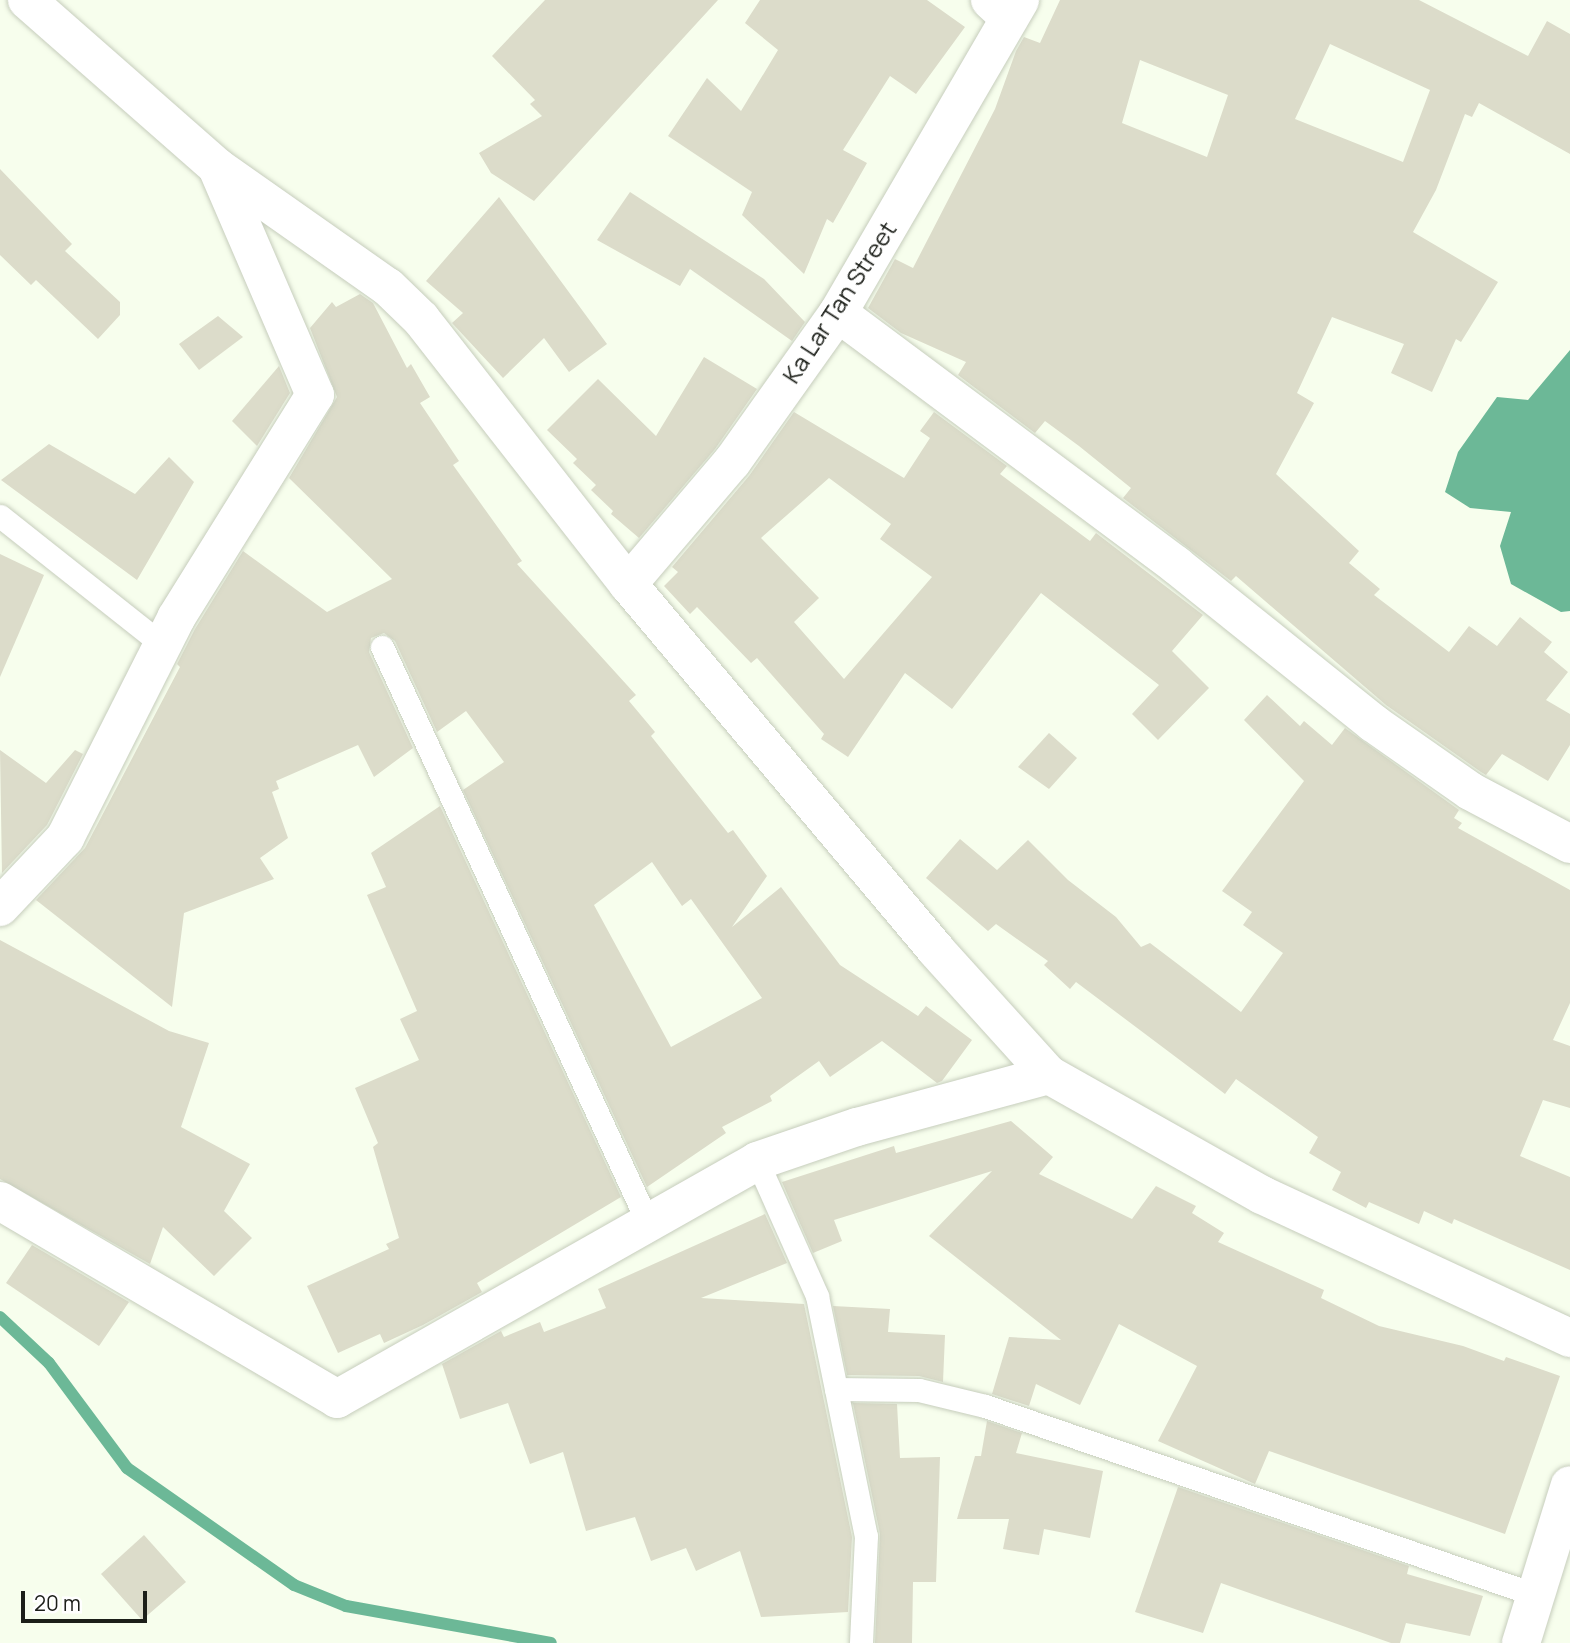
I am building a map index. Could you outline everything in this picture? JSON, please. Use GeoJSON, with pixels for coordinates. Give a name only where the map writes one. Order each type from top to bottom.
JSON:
{"type":"FeatureCollection","features":[{"type":"Feature","properties":{"kind":"street"},"geometry":{"type":"LineString","coordinates":[[27,0],[217,167],[388,288],[421,319],[628,584],[936,950],[1049,1074],[1262,1195],[1570,1338]]}},
{"type":"Feature","properties":{"kind":"street","name":"Ka Lar Tan Street"},"geometry":{"type":"LineString","coordinates":[[628,584],[732,462],[838,313],[1006,6]]}},
{"type":"Feature","properties":{"kind":"street"},"geometry":{"type":"LineString","coordinates":[[0,906],[65,838],[163,645],[315,395],[217,167]]}},
{"type":"Feature","properties":{"kind":"street"},"geometry":{"type":"LineString","coordinates":[[838,313],[1176,565],[1373,723],[1470,791],[1570,844]]}},
{"type":"Feature","properties":{"kind":"street"},"geometry":{"type":"LineString","coordinates":[[0,1201],[337,1399],[757,1161],[857,1127],[1049,1074]]}},
{"type":"Feature","properties":{"kind":"street"},"geometry":{"type":"LineString","coordinates":[[1521,1643],[1570,1485]]}},
{"type":"Feature","properties":{"kind":"lane"},"geometry":{"type":"LineString","coordinates":[[0,516],[163,645]]}},
{"type":"Feature","properties":{"kind":"lane"},"geometry":{"type":"LineString","coordinates":[[382,647],[648,1223]]}},
{"type":"Feature","properties":{"kind":"lane"},"geometry":{"type":"LineString","coordinates":[[757,1161],[817,1296],[866,1536],[861,1643]]}},
{"type":"Feature","properties":{"kind":"lane"},"geometry":{"type":"LineString","coordinates":[[836,1389],[919,1390],[985,1406],[1536,1595]]}},
{"type":"Feature","properties":{"kind":"shaded area"},"geometry":{"type":"Polygon","coordinates":[[[1570,350],[1570,611],[1561,612],[1511,584],[1500,546],[1511,512],[1470,508],[1445,492],[1458,452],[1497,397],[1528,400],[1570,350]]]}},
{"type":"Feature","properties":{"kind":"building"},"geometry":{"type":"Polygon","coordinates":[[[545,0],[718,0],[534,201],[491,173],[479,153],[542,116],[530,104],[535,100],[492,56],[545,0]]]}},
{"type":"Feature","properties":{"kind":"building"},"geometry":{"type":"Polygon","coordinates":[[[760,0],[927,0],[965,27],[916,94],[890,76],[843,150],[867,163],[833,223],[827,219],[804,274],[742,215],[752,192],[668,136],[707,78],[741,111],[778,50],[745,23],[760,0]]]}},
{"type":"Feature","properties":{"kind":"building"},"geometry":{"type":"Polygon","coordinates":[[[1060,0],[1419,0],[1528,56],[1547,21],[1570,34],[1570,154],[1479,103],[1472,117],[1465,114],[1436,190],[1413,232],[1498,282],[1461,342],[1456,339],[1432,392],[1391,373],[1404,344],[1332,317],[1297,393],[1314,403],[1276,474],[1359,551],[1349,563],[1380,589],[1374,595],[1449,652],[1469,626],[1497,646],[1520,617],[1552,642],[1544,652],[1568,672],[1546,700],[1570,714],[1570,745],[1548,781],[1502,754],[1486,775],[1481,772],[1386,705],[1236,576],[1231,581],[1123,498],[1131,488],[1079,446],[1045,421],[1035,433],[958,375],[966,362],[901,333],[868,308],[895,259],[913,268],[995,109],[1016,51],[1024,37],[1040,43],[1060,0]],[[1330,44],[1295,119],[1403,162],[1430,90],[1330,44]],[[1140,60],[1122,123],[1207,157],[1228,95],[1140,60]]]}},
{"type":"Feature","properties":{"kind":"building"},"geometry":{"type":"Polygon","coordinates":[[[0,169],[72,244],[65,251],[120,302],[120,315],[98,339],[36,280],[31,285],[0,255],[0,169]]]}},
{"type":"Feature","properties":{"kind":"building"},"geometry":{"type":"Polygon","coordinates":[[[630,192],[764,279],[805,322],[792,341],[690,269],[680,286],[597,240],[630,192]]]}},
{"type":"Feature","properties":{"kind":"building"},"geometry":{"type":"Polygon","coordinates":[[[499,197],[607,344],[569,372],[544,338],[503,378],[452,323],[463,313],[426,281],[499,197]]]}},
{"type":"Feature","properties":{"kind":"building"},"geometry":{"type":"Polygon","coordinates":[[[360,294],[373,303],[407,368],[411,364],[430,397],[420,403],[459,461],[453,465],[522,561],[517,564],[636,695],[629,701],[655,732],[651,736],[728,833],[733,830],[767,876],[732,927],[781,887],[840,965],[918,1016],[926,1006],[972,1040],[942,1081],[937,1083],[882,1041],[830,1077],[819,1061],[770,1096],[772,1101],[722,1127],[726,1133],[647,1187],[463,790],[504,762],[466,711],[437,732],[395,641],[384,633],[371,638],[369,652],[413,748],[374,777],[358,745],[276,781],[279,789],[272,792],[288,838],[260,858],[274,879],[184,913],[172,1007],[36,900],[85,848],[180,667],[177,664],[195,629],[243,551],[327,612],[392,579],[289,478],[337,397],[310,328],[332,302],[336,307],[360,294]],[[652,862],[594,905],[671,1047],[762,998],[691,899],[682,906],[652,862]]]}},
{"type":"Feature","properties":{"kind":"building"},"geometry":{"type":"Polygon","coordinates":[[[218,316],[243,337],[199,370],[179,344],[218,316]]]}},
{"type":"Feature","properties":{"kind":"building"},"geometry":{"type":"Polygon","coordinates":[[[704,357],[757,389],[715,449],[639,538],[611,514],[613,511],[591,490],[596,485],[573,463],[577,459],[547,430],[598,379],[656,436],[704,357]]]}},
{"type":"Feature","properties":{"kind":"building"},"geometry":{"type":"Polygon","coordinates":[[[279,366],[290,393],[257,446],[232,421],[279,366]]]}},
{"type":"Feature","properties":{"kind":"building"},"geometry":{"type":"Polygon","coordinates":[[[794,412],[904,478],[930,438],[920,431],[934,412],[1007,466],[1000,474],[1090,541],[1096,533],[1203,615],[1172,651],[1209,688],[1158,740],[1132,714],[1159,685],[1041,593],[952,709],[905,673],[848,757],[821,739],[824,734],[757,658],[751,663],[697,607],[690,614],[664,586],[678,572],[672,567],[749,476],[794,412]],[[829,478],[761,538],[819,598],[794,622],[844,679],[932,577],[880,539],[891,524],[829,478]]]}},
{"type":"Feature","properties":{"kind":"building"},"geometry":{"type":"Polygon","coordinates":[[[49,444],[135,494],[169,457],[194,482],[137,580],[1,480],[49,444]]]}},
{"type":"Feature","properties":{"kind":"building"},"geometry":{"type":"Polygon","coordinates":[[[0,554],[44,575],[0,677],[0,554]]]}},
{"type":"Feature","properties":{"kind":"building"},"geometry":{"type":"Polygon","coordinates":[[[1267,695],[1300,726],[1304,721],[1332,745],[1345,728],[1459,810],[1454,818],[1462,823],[1458,828],[1570,890],[1570,1003],[1553,1040],[1570,1046],[1570,1108],[1543,1100],[1520,1156],[1570,1177],[1570,1270],[1454,1219],[1452,1224],[1424,1211],[1419,1224],[1369,1202],[1366,1208],[1332,1190],[1341,1172],[1309,1153],[1318,1137],[1236,1079],[1225,1094],[1076,982],[1070,989],[1044,965],[1048,961],[996,924],[988,931],[926,878],[960,839],[997,870],[1028,840],[1068,880],[1116,917],[1141,947],[1150,943],[1241,1012],[1283,953],[1243,925],[1252,912],[1222,891],[1304,781],[1244,720],[1267,695]]]}},
{"type":"Feature","properties":{"kind":"building"},"geometry":{"type":"Polygon","coordinates":[[[1049,733],[1077,758],[1049,789],[1018,767],[1049,733]]]}},
{"type":"Feature","properties":{"kind":"building"},"geometry":{"type":"Polygon","coordinates":[[[0,750],[46,783],[75,750],[83,754],[47,825],[2,873],[0,750]]]}},
{"type":"Feature","properties":{"kind":"building"},"geometry":{"type":"Polygon","coordinates":[[[440,806],[621,1197],[477,1283],[482,1292],[423,1325],[384,1343],[380,1334],[338,1353],[307,1286],[389,1249],[386,1244],[399,1238],[373,1147],[378,1143],[355,1088],[419,1060],[400,1019],[417,1011],[367,895],[386,887],[371,853],[440,806]]]}},
{"type":"Feature","properties":{"kind":"building"},"geometry":{"type":"Polygon","coordinates":[[[0,940],[169,1031],[209,1043],[181,1127],[250,1164],[224,1211],[252,1238],[214,1276],[163,1227],[150,1264],[0,1179],[0,940]]]}},
{"type":"Feature","properties":{"kind":"building"},"geometry":{"type":"Polygon","coordinates":[[[1011,1121],[1053,1157],[1039,1174],[1132,1219],[1156,1186],[1196,1206],[1192,1213],[1224,1233],[1218,1242],[1324,1290],[1321,1298],[1379,1326],[1463,1346],[1504,1361],[1506,1357],[1560,1376],[1505,1534],[1269,1451],[1255,1484],[1158,1441],[1197,1366],[1119,1324],[1080,1405],[1036,1384],[1029,1406],[992,1394],[1009,1337],[1061,1340],[929,1236],[992,1171],[834,1220],[842,1241],[813,1253],[782,1182],[894,1146],[896,1153],[1011,1121]]]}},
{"type":"Feature","properties":{"kind":"building"},"geometry":{"type":"Polygon","coordinates":[[[765,1214],[787,1263],[701,1298],[804,1304],[852,1537],[848,1612],[761,1617],[740,1551],[696,1571],[686,1548],[651,1561],[635,1517],[586,1531],[563,1452],[530,1464],[508,1403],[460,1419],[442,1364],[501,1331],[504,1337],[540,1322],[544,1332],[606,1308],[598,1289],[765,1214]]]}},
{"type":"Feature","properties":{"kind":"building"},"geometry":{"type":"Polygon","coordinates":[[[32,1245],[129,1302],[99,1346],[6,1283],[32,1245]]]}},
{"type":"Feature","properties":{"kind":"building"},"geometry":{"type":"Polygon","coordinates":[[[833,1306],[890,1309],[888,1332],[945,1335],[943,1382],[919,1376],[847,1375],[833,1306]]]}},
{"type":"Feature","properties":{"kind":"building"},"geometry":{"type":"Polygon","coordinates":[[[853,1403],[897,1404],[900,1458],[940,1457],[936,1582],[913,1582],[912,1643],[875,1643],[880,1534],[853,1403]]]}},
{"type":"Feature","properties":{"kind":"building"},"geometry":{"type":"Polygon","coordinates":[[[987,1421],[1022,1433],[1016,1453],[1103,1471],[1090,1538],[1044,1529],[1039,1555],[1003,1549],[1009,1519],[957,1519],[975,1456],[981,1456],[987,1421]]]}},
{"type":"Feature","properties":{"kind":"building"},"geometry":{"type":"Polygon","coordinates":[[[1178,1487],[1409,1566],[1407,1574],[1483,1596],[1470,1636],[1406,1623],[1400,1643],[1391,1643],[1221,1583],[1203,1633],[1135,1612],[1178,1487]]]}},
{"type":"Feature","properties":{"kind":"building"},"geometry":{"type":"Polygon","coordinates":[[[144,1535],[186,1582],[142,1620],[101,1574],[144,1535]]]}},
{"type":"Feature","properties":{"kind":"waterway"},"geometry":{"type":"LineString","coordinates":[[0,1317],[49,1363],[127,1468],[294,1585],[346,1606],[551,1643]]}}]}
